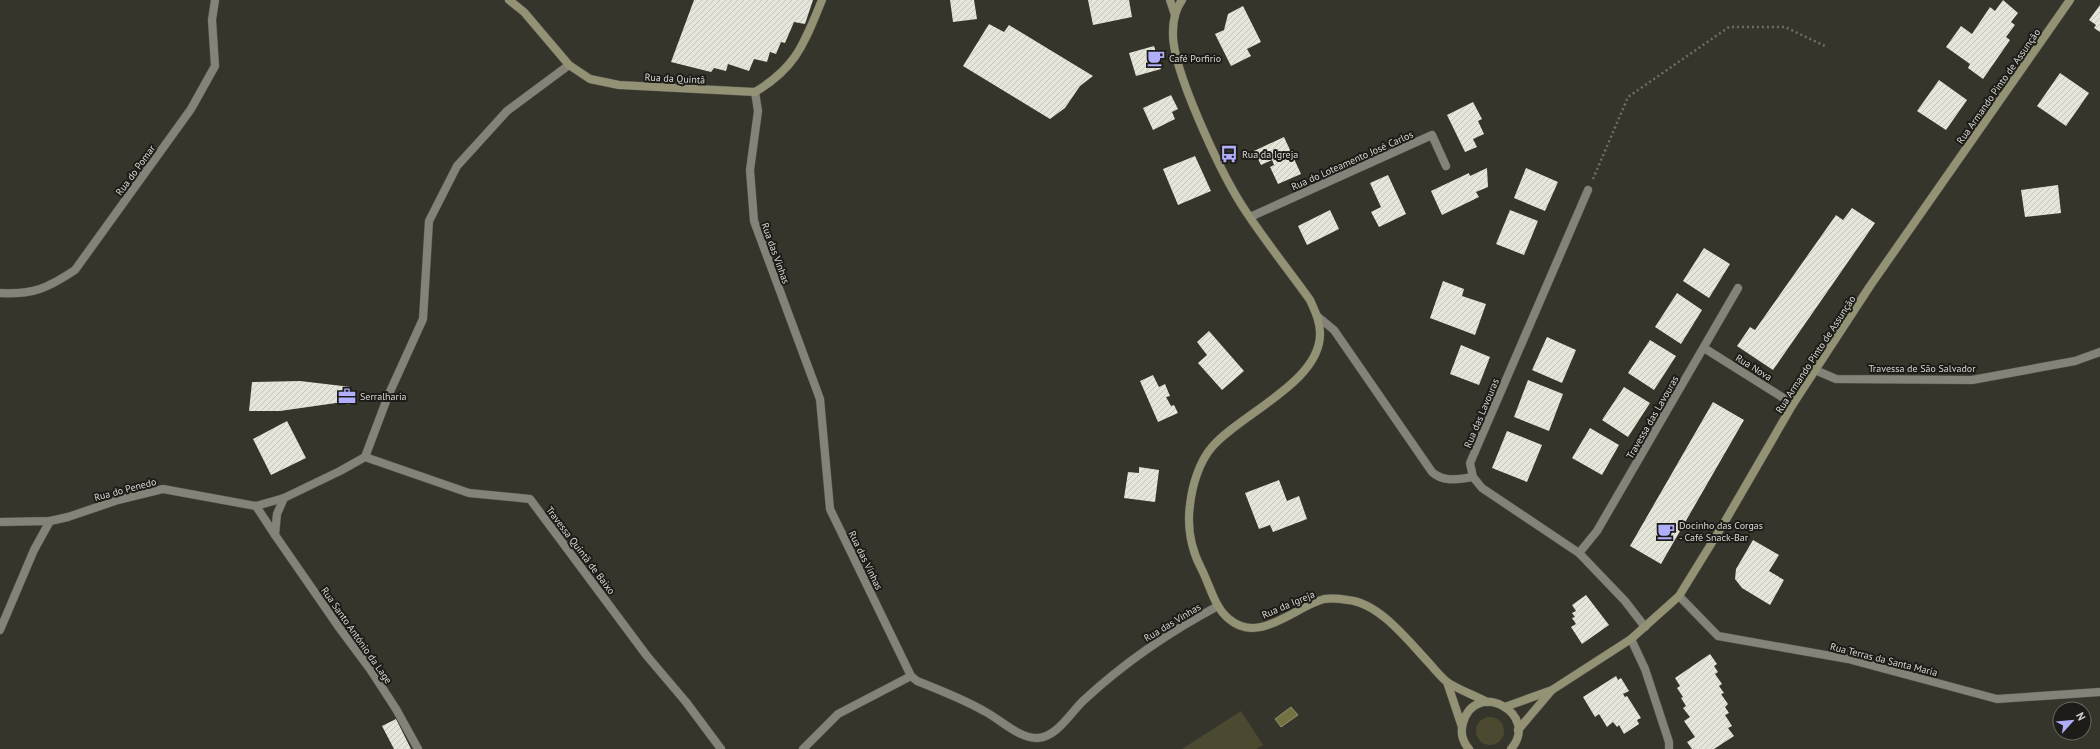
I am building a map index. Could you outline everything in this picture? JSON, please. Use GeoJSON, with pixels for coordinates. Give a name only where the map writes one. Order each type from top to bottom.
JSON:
{"type":"FeatureCollection","features":[{"type":"Feature","properties":{"kind":"main road","name":"Rua da Quintã"},"geometry":{"type":"LineString","coordinates":[[509,0],[524,12],[569,65],[590,79],[619,85],[755,92]]}},
{"type":"Feature","properties":{"kind":"main road"},"geometry":{"type":"LineString","coordinates":[[755,92],[771,83],[797,56],[822,0]]}},
{"type":"Feature","properties":{"kind":"main road"},"geometry":{"type":"LineString","coordinates":[[1170,0],[1175,16]]}},
{"type":"Feature","properties":{"kind":"main road","name":"Rua da Igreja"},"geometry":{"type":"LineString","coordinates":[[1182,0],[1175,16],[1172,32],[1175,50],[1185,83],[1223,170],[1250,217],[1310,300],[1317,316],[1320,334],[1316,351],[1306,369],[1274,398],[1226,432],[1211,448],[1197,475],[1191,494],[1189,514],[1194,555],[1218,606],[1229,619],[1246,629],[1269,625],[1325,599],[1350,600],[1375,608],[1447,682],[1487,702],[1496,703],[1505,707]]}},
{"type":"Feature","properties":{"kind":"main road","name":"Rua Armando Pinto de Assunção"},"geometry":{"type":"LineString","coordinates":[[1505,707],[1552,690],[1631,639],[1679,596],[1724,523],[1793,404],[1870,286],[2070,0]]}},
{"type":"Feature","properties":{"kind":"main road","name":"Rua da Igreja"},"geometry":{"type":"LineString","coordinates":[[1447,682],[1462,727],[1462,737],[1469,749]]}},
{"type":"Feature","properties":{"kind":"main road","name":"Rua Armando Pinto de Assunção"},"geometry":{"type":"LineString","coordinates":[[1518,730],[1552,690]]}},
{"type":"Feature","properties":{"kind":"main road"},"geometry":{"type":"LineString","coordinates":[[1462,727],[1464,718],[1470,710],[1487,702]]}},
{"type":"Feature","properties":{"kind":"main road"},"geometry":{"type":"LineString","coordinates":[[1505,707],[1515,717],[1518,730],[1517,739],[1511,749]]}},
{"type":"Feature","properties":{"kind":"street","name":"Rua do Pomar"},"geometry":{"type":"LineString","coordinates":[[0,293],[18,294],[49,287],[75,270],[80,264],[191,109],[214,66],[212,20],[215,0]]}},
{"type":"Feature","properties":{"kind":"street"},"geometry":{"type":"LineString","coordinates":[[256,506],[284,498],[340,471],[365,457],[422,319],[429,221],[457,166],[507,111],[569,65]]}},
{"type":"Feature","properties":{"kind":"street","name":"Rua das Vinhas"},"geometry":{"type":"LineString","coordinates":[[755,92],[758,111],[750,170],[754,221],[820,399],[830,510],[911,676],[917,681],[984,711],[1021,734],[1037,738],[1051,734],[1083,701],[1126,663],[1166,635],[1218,606]]}},
{"type":"Feature","properties":{"kind":"street","name":"Rua do Loteamento José Carlos"},"geometry":{"type":"LineString","coordinates":[[1250,217],[1432,135],[1446,166]]}},
{"type":"Feature","properties":{"kind":"street","name":"Rua das Lavouras"},"geometry":{"type":"LineString","coordinates":[[1473,477],[1470,463],[1588,190]]}},
{"type":"Feature","properties":{"kind":"street","name":"Travessa das Lavouras"},"geometry":{"type":"LineString","coordinates":[[1579,553],[1596,531],[1738,288]]}},
{"type":"Feature","properties":{"kind":"street"},"geometry":{"type":"LineString","coordinates":[[1317,316],[1334,330],[1432,472],[1438,478],[1448,480],[1473,477],[1482,488],[1579,553],[1625,601],[1645,627]]}},
{"type":"Feature","properties":{"kind":"street","name":"Rua Nova"},"geometry":{"type":"LineString","coordinates":[[1704,348],[1793,404]]}},
{"type":"Feature","properties":{"kind":"street","name":"Travessa de São Salvador"},"geometry":{"type":"LineString","coordinates":[[1815,370],[1836,379],[1972,380],[2075,361],[2100,352]]}},
{"type":"Feature","properties":{"kind":"street","name":"Travessa Quintã de Baixo"},"geometry":{"type":"LineString","coordinates":[[365,457],[469,493],[530,499],[647,656],[686,702],[721,749]]}},
{"type":"Feature","properties":{"kind":"street","name":"Rua do Penedo"},"geometry":{"type":"LineString","coordinates":[[0,522],[50,521],[68,517],[118,500],[163,489],[256,506]]}},
{"type":"Feature","properties":{"kind":"street"},"geometry":{"type":"LineString","coordinates":[[275,535],[277,514],[284,498]]}},
{"type":"Feature","properties":{"kind":"street","name":"Rua Santo António da Lage"},"geometry":{"type":"LineString","coordinates":[[256,506],[379,682],[418,749]]}},
{"type":"Feature","properties":{"kind":"street"},"geometry":{"type":"LineString","coordinates":[[0,630],[34,550],[50,521]]}},
{"type":"Feature","properties":{"kind":"street","name":"Rua Terras da Santa Maria"},"geometry":{"type":"LineString","coordinates":[[1679,596],[1718,636],[1848,659],[1997,699],[2100,692]]}},
{"type":"Feature","properties":{"kind":"street"},"geometry":{"type":"LineString","coordinates":[[1631,639],[1645,669],[1669,742],[1669,749]]}},
{"type":"Feature","properties":{"kind":"street"},"geometry":{"type":"LineString","coordinates":[[803,749],[838,714],[911,676]]}},
{"type":"Feature","properties":{"kind":"path"},"geometry":{"type":"LineString","coordinates":[[1588,190],[1628,97],[1729,27],[1785,27],[1827,47]]}},
{"type":"Feature","properties":{"kind":"shaded area"},"geometry":{"type":"Polygon","coordinates":[[[1291,707],[1298,715],[1281,727],[1275,719],[1291,707]]]}},
{"type":"Feature","properties":{"kind":"shaded area"},"geometry":{"type":"Polygon","coordinates":[[[1241,711],[1263,745],[1256,749],[1182,749],[1241,711]]]}},
{"type":"Feature","properties":{"kind":"shaded area"},"geometry":{"type":"Polygon","coordinates":[[[1490,717],[1500,721],[1504,731],[1500,741],[1490,745],[1480,741],[1476,731],[1480,721],[1490,717]]]}},
{"type":"Feature","properties":{"kind":"building"},"geometry":{"type":"Polygon","coordinates":[[[694,0],[813,0],[805,24],[794,22],[785,43],[781,42],[776,54],[770,52],[767,62],[754,59],[749,71],[728,64],[726,71],[714,68],[711,72],[671,62],[694,0]]]}},
{"type":"Feature","properties":{"kind":"building"},"geometry":{"type":"Polygon","coordinates":[[[950,0],[974,0],[977,19],[953,22],[950,0]]]}},
{"type":"Feature","properties":{"kind":"building"},"geometry":{"type":"Polygon","coordinates":[[[1088,0],[1129,0],[1132,17],[1093,25],[1088,0]]]}},
{"type":"Feature","properties":{"kind":"building"},"geometry":{"type":"Polygon","coordinates":[[[2003,0],[2018,13],[2011,22],[2015,25],[2006,37],[2010,40],[1983,79],[1968,68],[1970,64],[1946,47],[1961,26],[1972,34],[1990,7],[1995,11],[2003,0]]]}},
{"type":"Feature","properties":{"kind":"building"},"geometry":{"type":"Polygon","coordinates":[[[2100,5],[2100,32],[2094,28],[2096,25],[2089,20],[2100,5]]]}},
{"type":"Feature","properties":{"kind":"building"},"geometry":{"type":"Polygon","coordinates":[[[1243,6],[1261,42],[1247,49],[1251,56],[1231,66],[1215,34],[1224,30],[1228,14],[1243,6]]]}},
{"type":"Feature","properties":{"kind":"building"},"geometry":{"type":"Polygon","coordinates":[[[989,24],[1004,32],[1009,25],[1093,76],[1080,86],[1065,108],[1050,119],[963,66],[989,24]]]}},
{"type":"Feature","properties":{"kind":"building"},"geometry":{"type":"Polygon","coordinates":[[[1154,46],[1161,69],[1136,76],[1129,53],[1154,46]]]}},
{"type":"Feature","properties":{"kind":"building"},"geometry":{"type":"Polygon","coordinates":[[[2060,73],[2089,93],[2066,126],[2037,106],[2060,73]]]}},
{"type":"Feature","properties":{"kind":"building"},"geometry":{"type":"Polygon","coordinates":[[[1939,80],[1967,100],[1946,130],[1917,111],[1939,80]]]}},
{"type":"Feature","properties":{"kind":"building"},"geometry":{"type":"Polygon","coordinates":[[[1171,95],[1178,109],[1172,112],[1175,119],[1153,130],[1143,108],[1171,95]]]}},
{"type":"Feature","properties":{"kind":"building"},"geometry":{"type":"Polygon","coordinates":[[[1473,102],[1482,119],[1478,121],[1484,134],[1473,139],[1477,147],[1465,152],[1447,115],[1473,102]]]}},
{"type":"Feature","properties":{"kind":"building"},"geometry":{"type":"Polygon","coordinates":[[[1284,137],[1301,174],[1278,184],[1270,167],[1274,165],[1272,160],[1261,165],[1254,151],[1284,137]]]}},
{"type":"Feature","properties":{"kind":"building"},"geometry":{"type":"Polygon","coordinates":[[[1195,156],[1211,191],[1178,205],[1163,169],[1195,156]]]}},
{"type":"Feature","properties":{"kind":"building"},"geometry":{"type":"Polygon","coordinates":[[[1487,168],[1488,187],[1476,192],[1479,197],[1442,215],[1431,191],[1469,173],[1470,176],[1487,168]]]}},
{"type":"Feature","properties":{"kind":"building"},"geometry":{"type":"Polygon","coordinates":[[[1526,168],[1558,182],[1545,211],[1514,198],[1526,168]]]}},
{"type":"Feature","properties":{"kind":"building"},"geometry":{"type":"Polygon","coordinates":[[[1388,175],[1406,214],[1379,227],[1371,212],[1381,207],[1370,183],[1388,175]]]}},
{"type":"Feature","properties":{"kind":"building"},"geometry":{"type":"Polygon","coordinates":[[[2058,185],[2061,213],[2025,217],[2021,190],[2058,185]]]}},
{"type":"Feature","properties":{"kind":"building"},"geometry":{"type":"Polygon","coordinates":[[[1852,208],[1875,223],[1773,370],[1737,346],[1750,327],[1755,330],[1836,215],[1843,220],[1852,208]]]}},
{"type":"Feature","properties":{"kind":"building"},"geometry":{"type":"Polygon","coordinates":[[[1330,210],[1339,229],[1307,245],[1298,226],[1330,210]]]}},
{"type":"Feature","properties":{"kind":"building"},"geometry":{"type":"Polygon","coordinates":[[[1510,210],[1538,221],[1524,255],[1496,244],[1510,210]]]}},
{"type":"Feature","properties":{"kind":"building"},"geometry":{"type":"Polygon","coordinates":[[[1704,248],[1730,264],[1709,298],[1683,281],[1704,248]]]}},
{"type":"Feature","properties":{"kind":"building"},"geometry":{"type":"Polygon","coordinates":[[[1443,281],[1464,289],[1462,296],[1486,304],[1475,335],[1430,318],[1443,281]]]}},
{"type":"Feature","properties":{"kind":"building"},"geometry":{"type":"Polygon","coordinates":[[[1677,293],[1702,310],[1681,344],[1655,327],[1677,293]]]}},
{"type":"Feature","properties":{"kind":"building"},"geometry":{"type":"Polygon","coordinates":[[[1209,331],[1244,371],[1222,390],[1198,363],[1207,355],[1197,342],[1209,331]]]}},
{"type":"Feature","properties":{"kind":"building"},"geometry":{"type":"Polygon","coordinates":[[[1547,337],[1576,350],[1562,383],[1532,370],[1547,337]]]}},
{"type":"Feature","properties":{"kind":"building"},"geometry":{"type":"Polygon","coordinates":[[[1650,340],[1676,356],[1654,390],[1628,373],[1650,340]]]}},
{"type":"Feature","properties":{"kind":"building"},"geometry":{"type":"Polygon","coordinates":[[[1461,345],[1490,357],[1479,385],[1450,374],[1461,345]]]}},
{"type":"Feature","properties":{"kind":"building"},"geometry":{"type":"Polygon","coordinates":[[[1153,375],[1159,387],[1165,384],[1170,396],[1166,397],[1171,406],[1174,405],[1178,413],[1158,422],[1140,381],[1153,375]]]}},
{"type":"Feature","properties":{"kind":"building"},"geometry":{"type":"Polygon","coordinates":[[[1528,380],[1563,394],[1549,431],[1514,417],[1528,380]]]}},
{"type":"Feature","properties":{"kind":"building"},"geometry":{"type":"Polygon","coordinates":[[[300,381],[351,387],[350,405],[336,403],[280,411],[249,411],[252,382],[300,381]]]}},
{"type":"Feature","properties":{"kind":"building"},"geometry":{"type":"Polygon","coordinates":[[[1624,387],[1650,403],[1628,437],[1602,420],[1624,387]]]}},
{"type":"Feature","properties":{"kind":"building"},"geometry":{"type":"Polygon","coordinates":[[[1713,402],[1744,420],[1661,564],[1630,546],[1713,402]]]}},
{"type":"Feature","properties":{"kind":"building"},"geometry":{"type":"Polygon","coordinates":[[[287,421],[306,458],[271,475],[253,439],[287,421]]]}},
{"type":"Feature","properties":{"kind":"building"},"geometry":{"type":"Polygon","coordinates":[[[1590,428],[1619,445],[1602,475],[1572,458],[1590,428]]]}},
{"type":"Feature","properties":{"kind":"building"},"geometry":{"type":"Polygon","coordinates":[[[1507,431],[1542,445],[1527,482],[1492,468],[1507,431]]]}},
{"type":"Feature","properties":{"kind":"building"},"geometry":{"type":"Polygon","coordinates":[[[1139,467],[1159,470],[1155,502],[1124,498],[1128,472],[1139,473],[1139,467]]]}},
{"type":"Feature","properties":{"kind":"building"},"geometry":{"type":"Polygon","coordinates":[[[1279,480],[1287,501],[1299,496],[1307,519],[1273,532],[1270,525],[1259,529],[1245,493],[1279,480]]]}},
{"type":"Feature","properties":{"kind":"building"},"geometry":{"type":"Polygon","coordinates":[[[1753,540],[1779,555],[1769,571],[1784,580],[1770,605],[1742,588],[1735,579],[1736,569],[1753,540]]]}},
{"type":"Feature","properties":{"kind":"building"},"geometry":{"type":"Polygon","coordinates":[[[1586,595],[1609,625],[1582,644],[1571,627],[1576,624],[1572,618],[1575,617],[1572,613],[1576,611],[1572,605],[1586,595]]]}},
{"type":"Feature","properties":{"kind":"building"},"geometry":{"type":"Polygon","coordinates":[[[1710,654],[1717,664],[1714,666],[1718,672],[1715,674],[1722,684],[1719,686],[1724,693],[1721,694],[1728,704],[1725,707],[1729,713],[1725,715],[1732,726],[1728,728],[1734,736],[1714,749],[1692,749],[1687,742],[1695,737],[1684,721],[1690,717],[1683,708],[1686,706],[1681,698],[1683,697],[1677,688],[1680,686],[1675,678],[1710,654]]]}},
{"type":"Feature","properties":{"kind":"building"},"geometry":{"type":"Polygon","coordinates":[[[1616,676],[1618,680],[1621,678],[1629,691],[1623,694],[1625,697],[1627,696],[1641,718],[1637,720],[1639,724],[1624,734],[1619,725],[1617,727],[1613,722],[1607,727],[1599,714],[1595,717],[1583,697],[1616,676]]]}},
{"type":"Feature","properties":{"kind":"building"},"geometry":{"type":"Polygon","coordinates":[[[396,719],[411,749],[394,749],[382,726],[396,719]]]}},
{"type":"Feature","properties":{"kind":"place","name":"Café Porfirio"},"geometry":{"type":"Point","coordinates":[1156,58]}},
{"type":"Feature","properties":{"kind":"place","name":"Rua da Igreja"},"geometry":{"type":"Point","coordinates":[1229,154]}},
{"type":"Feature","properties":{"kind":"place","name":"Serralharia"},"geometry":{"type":"Point","coordinates":[347,396]}},
{"type":"Feature","properties":{"kind":"place","name":"Docinho das Corgas - Café Snack-Bar"},"geometry":{"type":"Point","coordinates":[1666,531]}}]}
